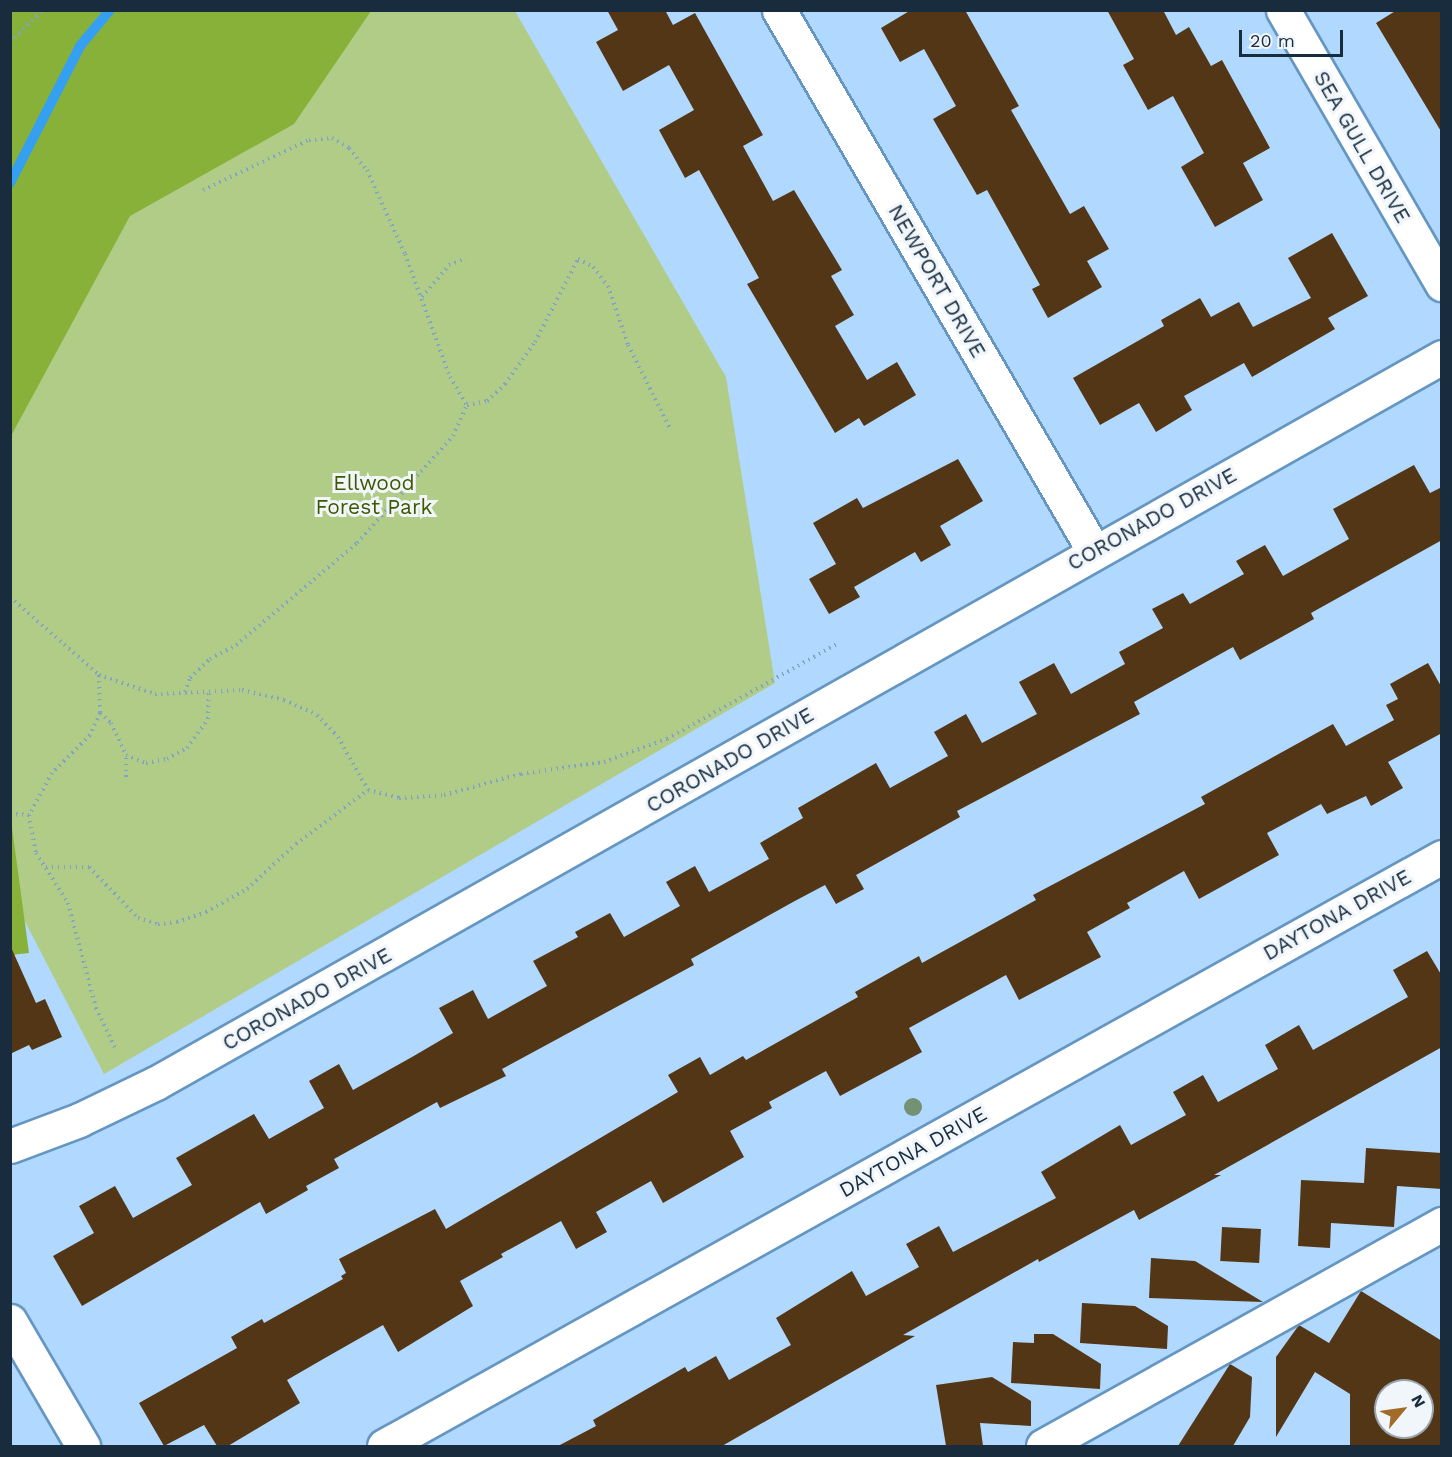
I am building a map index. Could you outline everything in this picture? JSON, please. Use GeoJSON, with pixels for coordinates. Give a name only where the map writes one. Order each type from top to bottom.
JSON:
{"type":"FeatureCollection","features":[{"type":"Feature","properties":{"kind":"street","name":"NEWPORT DRIVE"},"geometry":{"type":"LineString","coordinates":[[779,10],[1094,551]]}},
{"type":"Feature","properties":{"kind":"street","name":"SEA GULL DRIVE"},"geometry":{"type":"LineString","coordinates":[[1283,10],[1442,284]]}},
{"type":"Feature","properties":{"kind":"street","name":"CORONADO DRIVE"},"geometry":{"type":"LineString","coordinates":[[10,1146],[79,1120],[156,1083],[1094,551],[1442,357]]}},
{"type":"Feature","properties":{"kind":"street","name":"DAYTONA DRIVE"},"geometry":{"type":"LineString","coordinates":[[384,1446],[1442,857]]}},
{"type":"Feature","properties":{"kind":"street"},"geometry":{"type":"LineString","coordinates":[[1043,1446],[1442,1224]]}},
{"type":"Feature","properties":{"kind":"street"},"geometry":{"type":"LineString","coordinates":[[10,1321],[83,1446]]}},
{"type":"Feature","properties":{"kind":"path"},"geometry":{"type":"LineString","coordinates":[[10,42],[43,10]]}},
{"type":"Feature","properties":{"kind":"path"},"geometry":{"type":"LineString","coordinates":[[203,190],[309,140],[332,138],[349,148],[367,170],[422,298],[450,378],[467,405]]}},
{"type":"Feature","properties":{"kind":"path"},"geometry":{"type":"LineString","coordinates":[[422,298],[449,266],[466,258]]}},
{"type":"Feature","properties":{"kind":"path"},"geometry":{"type":"LineString","coordinates":[[467,405],[487,401],[505,384],[536,342],[578,259],[593,267],[608,286],[628,345],[670,428]]}},
{"type":"Feature","properties":{"kind":"path"},"geometry":{"type":"LineString","coordinates":[[185,692],[190,678],[210,659],[236,645],[357,543],[453,436],[467,405]]}},
{"type":"Feature","properties":{"kind":"path"},"geometry":{"type":"LineString","coordinates":[[10,597],[99,675],[155,694],[242,690],[284,700],[317,715],[338,737],[368,790],[399,798],[444,795],[521,774],[604,762],[667,739],[837,644]]}},
{"type":"Feature","properties":{"kind":"path"},"geometry":{"type":"LineString","coordinates":[[99,675],[100,713],[90,735],[52,773],[29,815],[30,833],[45,867],[68,903],[96,1008],[116,1050]]}},
{"type":"Feature","properties":{"kind":"path"},"geometry":{"type":"LineString","coordinates":[[126,755],[146,762],[167,759],[187,748],[208,718],[209,691]]}},
{"type":"Feature","properties":{"kind":"path"},"geometry":{"type":"LineString","coordinates":[[100,713],[111,723],[126,755],[126,777]]}},
{"type":"Feature","properties":{"kind":"path"},"geometry":{"type":"LineString","coordinates":[[45,867],[89,867],[138,918],[158,924],[177,922],[206,912],[247,889],[296,844],[368,790]]}},
{"type":"Feature","properties":{"kind":"path"},"geometry":{"type":"LineString","coordinates":[[10,814],[29,815]]}},
{"type":"Feature","properties":{"kind":"green space"},"geometry":{"type":"Polygon","coordinates":[[[11,10],[371,11],[294,124],[130,216],[11,436],[11,10]]]}},
{"type":"Feature","properties":{"kind":"green space","name":"Ellwood Forest Park"},"geometry":{"type":"Polygon","coordinates":[[[11,11],[515,11],[726,377],[775,683],[104,1074],[19,910],[11,912],[11,11]]]}},
{"type":"Feature","properties":{"kind":"green space"},"geometry":{"type":"Polygon","coordinates":[[[10,813],[29,953],[11,955],[10,955],[10,813]]]}},
{"type":"Feature","properties":{"kind":"building"},"geometry":{"type":"Polygon","coordinates":[[[607,10],[665,10],[673,25],[695,13],[763,135],[743,146],[773,201],[794,190],[842,270],[831,276],[854,315],[835,326],[867,380],[897,362],[916,395],[864,426],[859,418],[835,433],[747,284],[759,278],[699,170],[685,178],[659,130],[694,110],[669,65],[623,91],[596,42],[618,30],[607,10]]]}},
{"type":"Feature","properties":{"kind":"building"},"geometry":{"type":"Polygon","coordinates":[[[911,10],[965,10],[1019,106],[1011,110],[1070,214],[1084,206],[1109,249],[1087,261],[1102,287],[1048,318],[1032,289],[1040,285],[987,190],[977,195],[933,119],[956,106],[924,49],[900,62],[881,28],[911,10]]]}},
{"type":"Feature","properties":{"kind":"building"},"geometry":{"type":"Polygon","coordinates":[[[1107,10],[1163,10],[1176,35],[1189,27],[1211,66],[1222,60],[1270,148],[1243,163],[1263,200],[1215,227],[1181,167],[1204,153],[1173,96],[1148,110],[1123,65],[1134,59],[1107,10]]]}},
{"type":"Feature","properties":{"kind":"building"},"geometry":{"type":"Polygon","coordinates":[[[1397,10],[1442,10],[1442,133],[1376,23],[1397,10]]]}},
{"type":"Feature","properties":{"kind":"building"},"geometry":{"type":"Polygon","coordinates":[[[1332,233],[1368,296],[1328,318],[1335,329],[1252,377],[1244,363],[1184,396],[1192,410],[1156,432],[1139,403],[1100,425],[1073,378],[1164,326],[1161,320],[1200,298],[1211,317],[1239,302],[1253,327],[1311,298],[1288,258],[1332,233]]]}},
{"type":"Feature","properties":{"kind":"building"},"geometry":{"type":"Polygon","coordinates":[[[958,459],[983,501],[940,526],[951,545],[921,562],[915,552],[854,587],[860,597],[829,614],[809,579],[836,564],[813,523],[857,498],[863,508],[958,459]]]}},
{"type":"Feature","properties":{"kind":"building"},"geometry":{"type":"Polygon","coordinates":[[[1414,465],[1430,493],[1442,487],[1442,540],[1311,613],[1314,619],[1240,660],[1233,647],[1134,702],[1140,714],[957,811],[960,817],[856,875],[864,889],[836,904],[825,885],[793,902],[691,959],[694,965],[502,1069],[506,1076],[440,1108],[437,1102],[334,1159],[339,1168],[306,1186],[308,1190],[266,1214],[260,1202],[82,1306],[53,1256],[94,1233],[79,1206],[115,1186],[133,1218],[192,1185],[176,1158],[254,1114],[269,1139],[324,1108],[309,1081],[339,1064],[353,1090],[453,1033],[439,1008],[473,990],[488,1019],[547,986],[533,961],[578,937],[575,932],[610,913],[624,937],[680,906],[666,882],[695,866],[709,892],[769,859],[760,843],[803,818],[798,808],[876,763],[890,788],[948,756],[934,732],[966,714],[982,743],[1037,714],[1019,682],[1054,663],[1071,694],[1125,664],[1119,652],[1163,628],[1152,609],[1183,593],[1190,604],[1244,574],[1236,561],[1265,545],[1283,576],[1349,539],[1333,509],[1414,465]]]}},
{"type":"Feature","properties":{"kind":"building"},"geometry":{"type":"Polygon","coordinates":[[[1428,663],[1442,688],[1442,733],[1388,762],[1403,788],[1371,806],[1366,796],[1327,814],[1321,804],[1267,833],[1279,855],[1199,899],[1184,871],[1127,903],[1130,908],[1087,932],[1101,957],[1019,1000],[1006,975],[909,1028],[922,1052],[840,1096],[826,1071],[769,1102],[772,1108],[730,1131],[744,1157],[663,1203],[651,1181],[596,1212],[607,1232],[576,1249],[561,1221],[501,1254],[503,1257],[460,1281],[473,1306],[398,1352],[383,1325],[325,1358],[287,1380],[300,1403],[228,1446],[217,1446],[204,1425],[164,1446],[139,1403],[237,1348],[231,1337],[262,1319],[264,1323],[343,1279],[341,1276],[346,1273],[339,1259],[435,1209],[446,1229],[678,1092],[668,1075],[700,1057],[710,1075],[743,1056],[746,1060],[858,997],[855,992],[919,956],[922,963],[1036,900],[1033,895],[1205,804],[1201,797],[1333,724],[1346,746],[1394,720],[1386,705],[1398,699],[1390,684],[1428,663]]]}},
{"type":"Feature","properties":{"kind":"building"},"geometry":{"type":"Polygon","coordinates":[[[10,945],[36,1003],[45,999],[62,1037],[32,1050],[29,1045],[10,1054],[10,945]]]}},
{"type":"Feature","properties":{"kind":"building"},"geometry":{"type":"Polygon","coordinates":[[[1427,951],[1442,976],[1442,1047],[1214,1175],[1221,1175],[1139,1220],[1134,1210],[1039,1262],[1038,1259],[903,1335],[915,1336],[722,1446],[558,1446],[596,1426],[593,1420],[685,1367],[688,1372],[716,1356],[729,1380],[791,1345],[776,1318],[852,1271],[866,1296],[919,1267],[906,1244],[939,1226],[953,1252],[1056,1198],[1041,1172],[1120,1125],[1131,1145],[1186,1115],[1173,1092],[1203,1075],[1218,1102],[1278,1069],[1265,1045],[1299,1025],[1313,1050],[1408,997],[1393,970],[1427,951]]]}},
{"type":"Feature","properties":{"kind":"building"},"geometry":{"type":"Polygon","coordinates":[[[1366,1148],[1442,1153],[1442,1189],[1397,1186],[1394,1227],[1331,1223],[1330,1248],[1298,1246],[1301,1180],[1364,1183],[1366,1148]]]}},
{"type":"Feature","properties":{"kind":"building"},"geometry":{"type":"Polygon","coordinates":[[[1222,1227],[1261,1229],[1259,1263],[1220,1261],[1222,1227]]]}},
{"type":"Feature","properties":{"kind":"building"},"geometry":{"type":"Polygon","coordinates":[[[1151,1258],[1195,1261],[1263,1302],[1149,1298],[1151,1258]]]}},
{"type":"Feature","properties":{"kind":"building"},"geometry":{"type":"Polygon","coordinates":[[[1361,1291],[1442,1341],[1442,1446],[1350,1446],[1350,1394],[1315,1372],[1276,1437],[1276,1357],[1299,1325],[1329,1343],[1361,1291]]]}},
{"type":"Feature","properties":{"kind":"building"},"geometry":{"type":"Polygon","coordinates":[[[1082,1303],[1135,1306],[1168,1326],[1167,1349],[1080,1343],[1082,1303]]]}},
{"type":"Feature","properties":{"kind":"building"},"geometry":{"type":"Polygon","coordinates":[[[1034,1334],[1053,1334],[1101,1364],[1100,1389],[1011,1383],[1013,1342],[1034,1343],[1034,1334]]]}},
{"type":"Feature","properties":{"kind":"building"},"geometry":{"type":"Polygon","coordinates":[[[1230,1364],[1252,1377],[1250,1417],[1233,1446],[1178,1446],[1230,1364]]]}},
{"type":"Feature","properties":{"kind":"building"},"geometry":{"type":"Polygon","coordinates":[[[992,1377],[1031,1401],[1031,1426],[980,1423],[983,1446],[946,1446],[936,1385],[992,1377]]]}},
{"type":"Feature","properties":{"kind":"waterway"},"geometry":{"type":"LineString","coordinates":[[10,183],[80,46],[110,10]]}}]}
